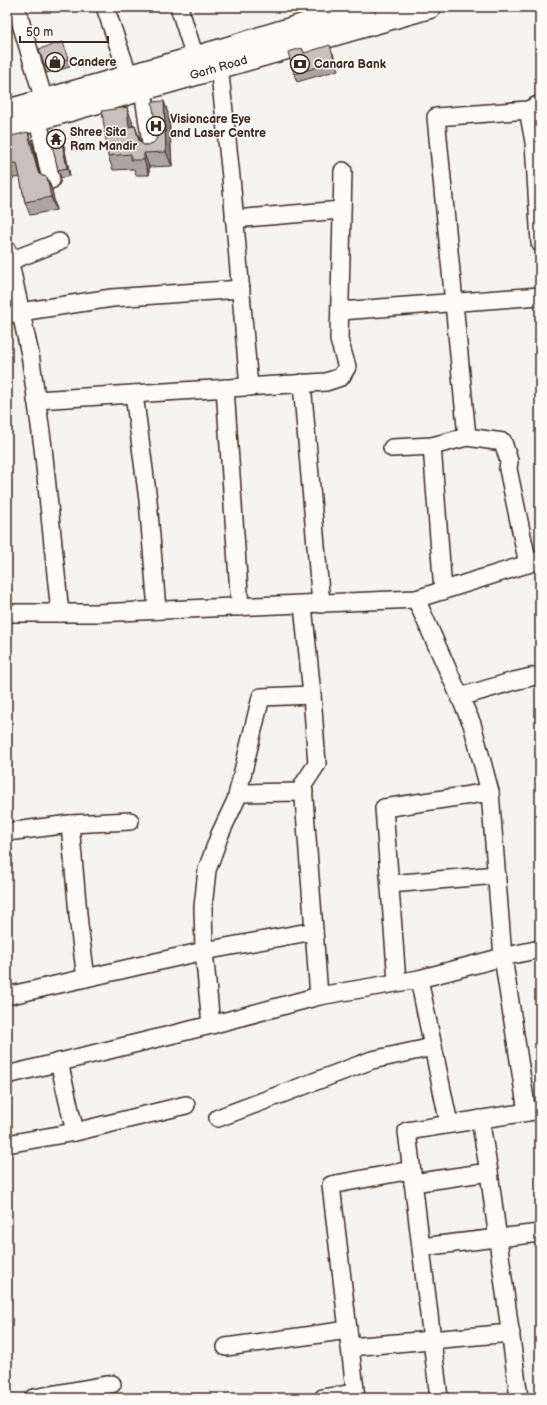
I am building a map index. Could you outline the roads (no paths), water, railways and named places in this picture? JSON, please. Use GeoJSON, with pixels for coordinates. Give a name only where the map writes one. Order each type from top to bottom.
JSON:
{"type":"FeatureCollection","features":[{"type":"Feature","properties":{"kind":"main road","name":"Garh Road"},"geometry":{"type":"LineString","coordinates":[[8,121],[41,110],[135,86],[170,73],[219,59],[353,14],[430,7]]}},
{"type":"Feature","properties":{"kind":"main road","name":"Garh Road"},"geometry":{"type":"LineString","coordinates":[[170,73],[195,57],[219,59]]}},
{"type":"Feature","properties":{"kind":"street"},"geometry":{"type":"LineString","coordinates":[[16,7],[41,110],[51,180]]}},
{"type":"Feature","properties":{"kind":"street"},"geometry":{"type":"LineString","coordinates":[[105,7],[135,86],[152,150]]}},
{"type":"Feature","properties":{"kind":"street"},"geometry":{"type":"LineString","coordinates":[[179,7],[195,57]]}},
{"type":"Feature","properties":{"kind":"street"},"geometry":{"type":"LineString","coordinates":[[219,59],[249,387]]}},
{"type":"Feature","properties":{"kind":"street"},"geometry":{"type":"LineString","coordinates":[[467,437],[436,118],[534,107],[537,142],[540,243]]}},
{"type":"Feature","properties":{"kind":"street"},"geometry":{"type":"LineString","coordinates":[[36,400],[326,382],[341,377],[347,367],[339,340],[343,171]]}},
{"type":"Feature","properties":{"kind":"street"},"geometry":{"type":"LineString","coordinates":[[234,219],[341,210]]}},
{"type":"Feature","properties":{"kind":"street"},"geometry":{"type":"LineString","coordinates":[[59,242],[9,255],[14,312],[30,354],[43,447],[60,613]]}},
{"type":"Feature","properties":{"kind":"street"},"geometry":{"type":"LineString","coordinates":[[14,312],[112,298],[240,289]]}},
{"type":"Feature","properties":{"kind":"street"},"geometry":{"type":"LineString","coordinates":[[340,311],[540,296]]}},
{"type":"Feature","properties":{"kind":"street"},"geometry":{"type":"LineString","coordinates":[[302,383],[321,604]]}},
{"type":"Feature","properties":{"kind":"street"},"geometry":{"type":"LineString","coordinates":[[225,388],[240,607]]}},
{"type":"Feature","properties":{"kind":"street"},"geometry":{"type":"LineString","coordinates":[[134,394],[148,500],[157,610]]}},
{"type":"Feature","properties":{"kind":"street"},"geometry":{"type":"LineString","coordinates":[[7,613],[157,610],[416,599],[534,562],[508,469],[509,460],[503,442],[467,437],[432,446],[392,448]]}},
{"type":"Feature","properties":{"kind":"street"},"geometry":{"type":"LineString","coordinates":[[432,446],[443,591]]}},
{"type":"Feature","properties":{"kind":"street"},"geometry":{"type":"LineString","coordinates":[[416,599],[472,724],[490,792],[504,956],[533,1111],[407,1131],[439,1398]]}},
{"type":"Feature","properties":{"kind":"street"},"geometry":{"type":"LineString","coordinates":[[303,605],[312,695],[316,764],[303,785],[319,996]]}},
{"type":"Feature","properties":{"kind":"street"},"geometry":{"type":"LineString","coordinates":[[460,697],[540,675]]}},
{"type":"Feature","properties":{"kind":"street"},"geometry":{"type":"LineString","coordinates":[[211,1025],[204,951],[203,907],[207,870],[220,834],[236,800],[261,697],[312,695]]}},
{"type":"Feature","properties":{"kind":"street"},"geometry":{"type":"LineString","coordinates":[[238,793],[304,792]]}},
{"type":"Feature","properties":{"kind":"street"},"geometry":{"type":"LineString","coordinates":[[397,982],[384,808],[490,792]]}},
{"type":"Feature","properties":{"kind":"street"},"geometry":{"type":"LineString","coordinates":[[7,832],[70,824],[130,821]]}},
{"type":"Feature","properties":{"kind":"street"},"geometry":{"type":"LineString","coordinates":[[70,824],[79,925],[86,978]]}},
{"type":"Feature","properties":{"kind":"street"},"geometry":{"type":"LineString","coordinates":[[390,884],[497,875]]}},
{"type":"Feature","properties":{"kind":"street"},"geometry":{"type":"LineString","coordinates":[[7,996],[204,951],[314,931]]}},
{"type":"Feature","properties":{"kind":"street"},"geometry":{"type":"LineString","coordinates":[[7,1075],[211,1025],[319,996],[419,979],[504,956],[540,949]]}},
{"type":"Feature","properties":{"kind":"street"},"geometry":{"type":"LineString","coordinates":[[419,979],[449,1124]]}},
{"type":"Feature","properties":{"kind":"street"},"geometry":{"type":"LineString","coordinates":[[218,1118],[372,1060],[433,1047]]}},
{"type":"Feature","properties":{"kind":"street"},"geometry":{"type":"LineString","coordinates":[[59,1062],[75,1132]]}},
{"type":"Feature","properties":{"kind":"street"},"geometry":{"type":"LineString","coordinates":[[7,1144],[75,1132],[186,1105]]}},
{"type":"Feature","properties":{"kind":"street"},"geometry":{"type":"LineString","coordinates":[[480,1119],[490,1172],[519,1398]]}},
{"type":"Feature","properties":{"kind":"street"},"geometry":{"type":"LineString","coordinates":[[323,1398],[356,1396],[331,1185],[412,1176],[490,1172]]}},
{"type":"Feature","properties":{"kind":"street"},"geometry":{"type":"LineString","coordinates":[[421,1247],[540,1233]]}},
{"type":"Feature","properties":{"kind":"street"},"geometry":{"type":"LineString","coordinates":[[226,1347],[349,1339],[432,1339],[511,1333]]}},
{"type":"Feature","properties":{"kind":"street"},"geometry":{"type":"LineString","coordinates":[[33,1398],[112,1384]]}},
{"type":"Feature","properties":{"kind":"place","name":"Candere"},"geometry":{"type":"Point","coordinates":[55,62]}},
{"type":"Feature","properties":{"kind":"place","name":"Canara Bank"},"geometry":{"type":"Point","coordinates":[300,64]}},
{"type":"Feature","properties":{"kind":"place","name":"Visioncare Eye and Laser Centre"},"geometry":{"type":"Point","coordinates":[156,126]}},
{"type":"Feature","properties":{"kind":"place","name":"Shree Sita Ram Mandir"},"geometry":{"type":"Point","coordinates":[56,139]}}]}
